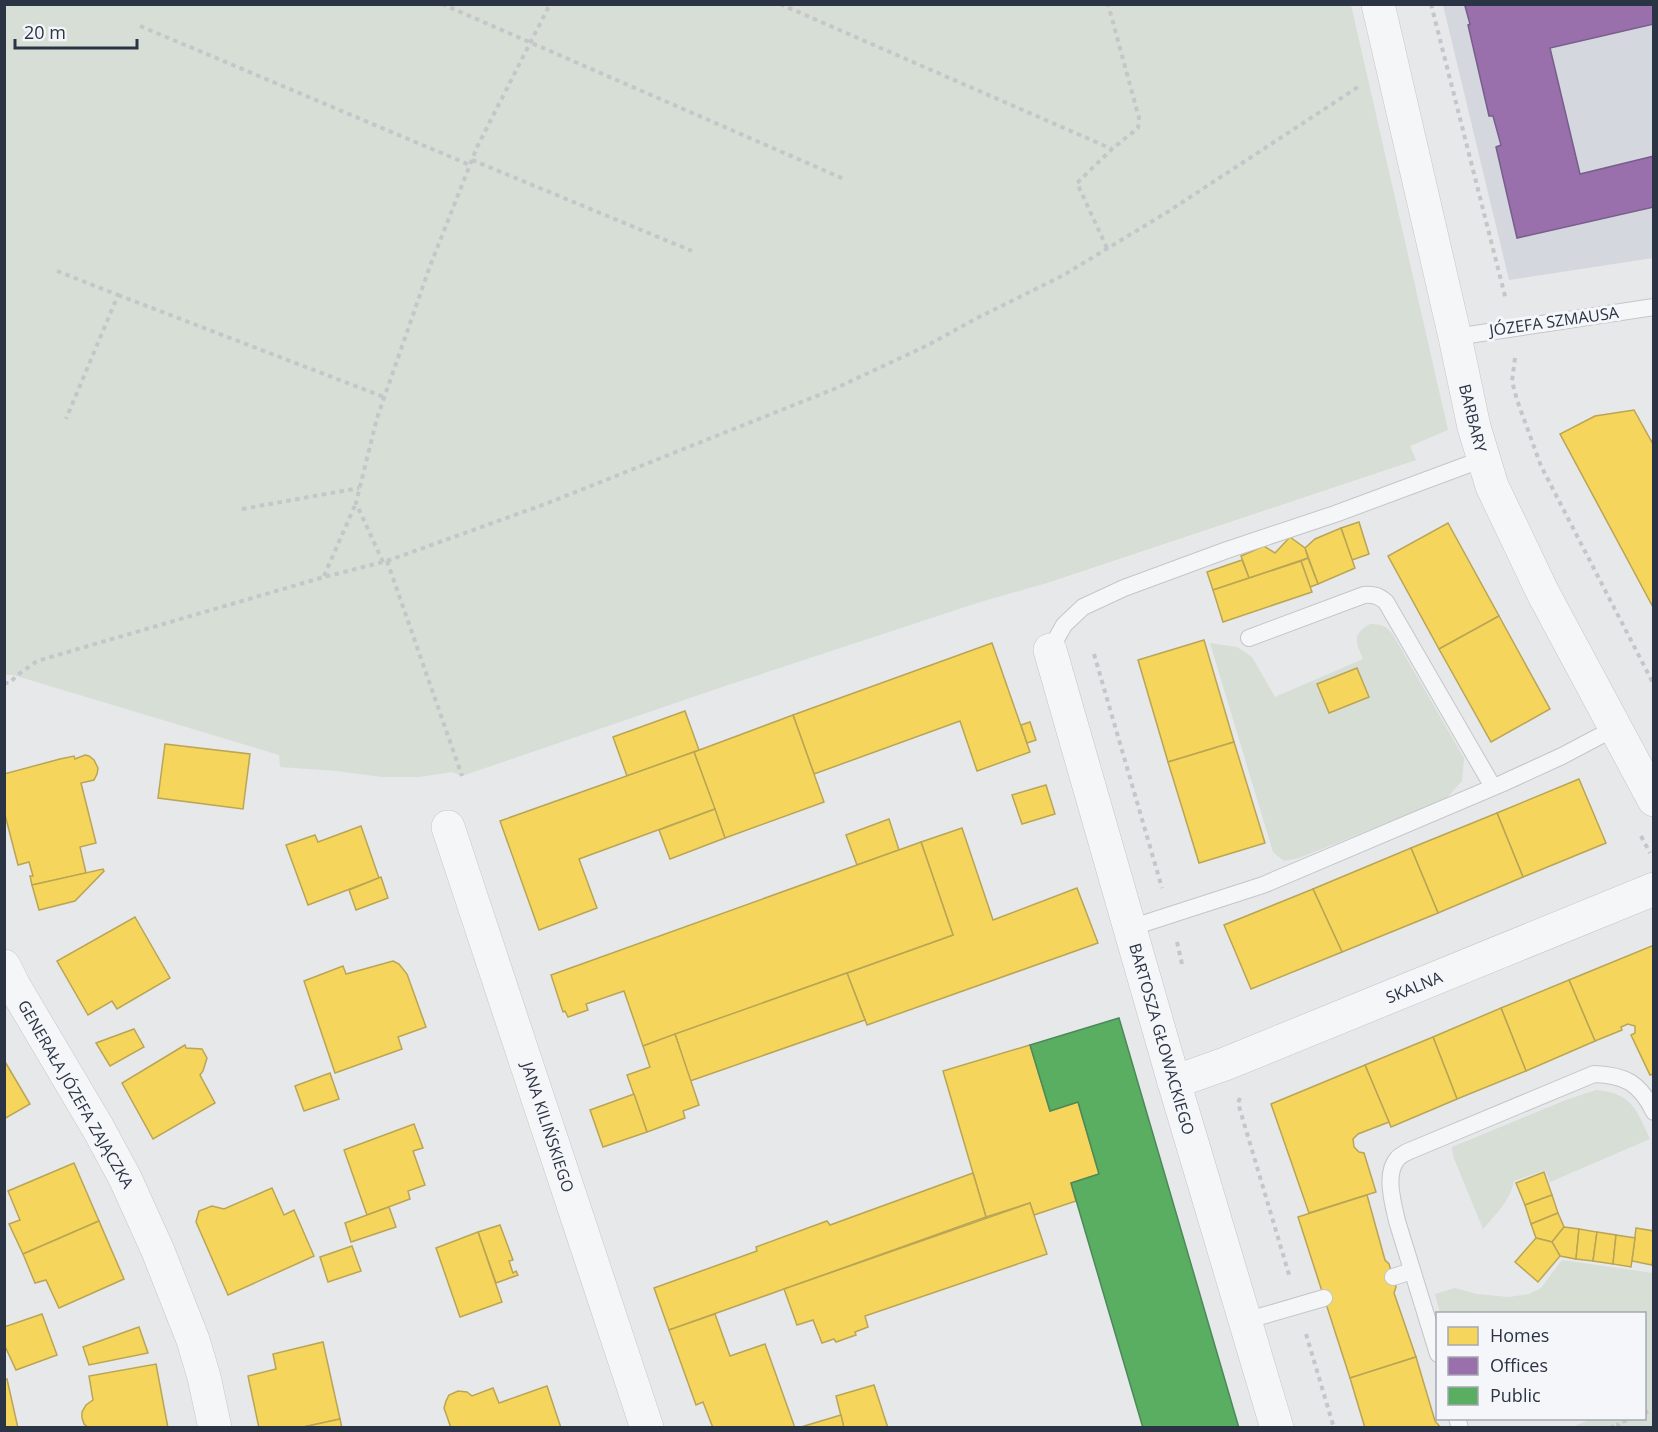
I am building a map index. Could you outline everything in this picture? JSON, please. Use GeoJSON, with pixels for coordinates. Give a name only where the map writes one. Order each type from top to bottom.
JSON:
{"type":"FeatureCollection","features":[{"type":"Feature","properties":{"kind":"street","name":"BARBARY"},"geometry":{"type":"LineString","coordinates":[[1378,4],[1474,427],[1492,486],[1520,547],[1653,800]]}},
{"type":"Feature","properties":{"kind":"street","name":"BARTOSZA GŁOWACKIEGO"},"geometry":{"type":"LineString","coordinates":[[1050,650],[1174,1082],[1277,1428]]}},
{"type":"Feature","properties":{"kind":"street","name":"JANA KILIŃSKIEGO"},"geometry":{"type":"LineString","coordinates":[[448,827],[647,1428]]}},
{"type":"Feature","properties":{"kind":"street","name":"SKALNA"},"geometry":{"type":"LineString","coordinates":[[1174,1082],[1225,1064],[1653,889]]}},
{"type":"Feature","properties":{"kind":"street","name":"GENERAŁA JÓZEFA ZAJĄCZKA"},"geometry":{"type":"LineString","coordinates":[[4,966],[125,1178],[158,1251],[193,1340],[215,1428]]}},
{"type":"Feature","properties":{"kind":"lane","name":"JÓZEFA SZMAUSA"},"geometry":{"type":"LineString","coordinates":[[1455,337],[1653,307]]}},
{"type":"Feature","properties":{"kind":"lane"},"geometry":{"type":"LineString","coordinates":[[1050,650],[1064,626],[1083,607],[1124,588],[1483,459]]}},
{"type":"Feature","properties":{"kind":"lane"},"geometry":{"type":"LineString","coordinates":[[1249,638],[1364,595],[1372,594],[1380,597],[1386,602],[1493,787]]}},
{"type":"Feature","properties":{"kind":"lane"},"geometry":{"type":"LineString","coordinates":[[1130,928],[1263,885],[1493,787],[1562,756],[1615,728]]}},
{"type":"Feature","properties":{"kind":"lane"},"geometry":{"type":"LineString","coordinates":[[1436,1351],[1397,1221],[1391,1184],[1392,1168],[1398,1158],[1407,1152],[1594,1074],[1625,1079],[1637,1086],[1646,1096],[1653,1112]]}},
{"type":"Feature","properties":{"kind":"lane"},"geometry":{"type":"LineString","coordinates":[[1393,1277],[1412,1271]]}},
{"type":"Feature","properties":{"kind":"lane"},"geometry":{"type":"LineString","coordinates":[[1245,1321],[1324,1298]]}},
{"type":"Feature","properties":{"kind":"path"},"geometry":{"type":"LineString","coordinates":[[442,4],[844,179]]}},
{"type":"Feature","properties":{"kind":"path"},"geometry":{"type":"LineString","coordinates":[[324,577],[356,503],[384,397],[430,266],[471,162],[550,4]]}},
{"type":"Feature","properties":{"kind":"path"},"geometry":{"type":"LineString","coordinates":[[780,4],[1112,149]]}},
{"type":"Feature","properties":{"kind":"path"},"geometry":{"type":"LineString","coordinates":[[1107,248],[1077,183],[1112,149],[1138,128],[1139,118],[1108,4]]}},
{"type":"Feature","properties":{"kind":"path"},"geometry":{"type":"LineString","coordinates":[[1431,4],[1506,300],[1515,358],[1512,381],[1517,400],[1541,466],[1653,685]]}},
{"type":"Feature","properties":{"kind":"path"},"geometry":{"type":"LineString","coordinates":[[140,26],[692,251]]}},
{"type":"Feature","properties":{"kind":"path"},"geometry":{"type":"LineString","coordinates":[[4,683],[10,683],[37,661],[385,561],[548,503],[834,389],[928,345],[1062,276],[1169,211],[1360,86]]}},
{"type":"Feature","properties":{"kind":"path"},"geometry":{"type":"LineString","coordinates":[[57,271],[384,397]]}},
{"type":"Feature","properties":{"kind":"path"},"geometry":{"type":"LineString","coordinates":[[66,419],[118,295]]}},
{"type":"Feature","properties":{"kind":"path"},"geometry":{"type":"LineString","coordinates":[[242,508],[359,488]]}},
{"type":"Feature","properties":{"kind":"path"},"geometry":{"type":"LineString","coordinates":[[356,503],[385,561],[462,776]]}},
{"type":"Feature","properties":{"kind":"path"},"geometry":{"type":"LineString","coordinates":[[1240,1097],[1238,1103],[1334,1428]]}},
{"type":"Feature","properties":{"kind":"path"},"geometry":{"type":"LineString","coordinates":[[1610,1428],[1618,1426]]}},
{"type":"Feature","properties":{"kind":"shaded area"},"geometry":{"type":"Polygon","coordinates":[[[5,4],[1351,5],[1448,430],[1410,446],[1416,460],[1047,583],[980,602],[725,686],[462,776],[452,772],[419,777],[382,777],[280,767],[279,755],[13,675],[5,675],[5,4]]]}},
{"type":"Feature","properties":{"kind":"shaded area"},"geometry":{"type":"Polygon","coordinates":[[[1443,5],[1653,5],[1653,258],[1509,280],[1443,5]]]}},
{"type":"Feature","properties":{"kind":"shaded area"},"geometry":{"type":"Polygon","coordinates":[[[1370,624],[1383,626],[1393,635],[1464,758],[1462,781],[1445,800],[1299,858],[1284,861],[1273,852],[1210,643],[1237,647],[1252,657],[1275,697],[1363,659],[1357,639],[1360,632],[1370,624]]]}},
{"type":"Feature","properties":{"kind":"shaded area"},"geometry":{"type":"Polygon","coordinates":[[[1596,1090],[1618,1095],[1631,1104],[1650,1139],[1550,1182],[1545,1170],[1514,1181],[1506,1201],[1483,1229],[1453,1156],[1452,1147],[1596,1090]]]}},
{"type":"Feature","properties":{"kind":"shaded area"},"geometry":{"type":"Polygon","coordinates":[[[1562,1260],[1653,1273],[1653,1427],[1572,1427],[1590,1420],[1646,1420],[1646,1312],[1440,1312],[1435,1294],[1455,1288],[1477,1294],[1509,1297],[1529,1294],[1541,1288],[1562,1260]]]}},
{"type":"Feature","properties":{"kind":"building: Homes"},"geometry":{"type":"Polygon","coordinates":[[[1634,410],[1654,446],[1654,609],[1560,434],[1595,416],[1634,410]]]}},
{"type":"Feature","properties":{"kind":"building: Homes"},"geometry":{"type":"Polygon","coordinates":[[[1359,522],[1369,554],[1352,560],[1341,528],[1359,522]]]}},
{"type":"Feature","properties":{"kind":"building: Homes"},"geometry":{"type":"Polygon","coordinates":[[[1448,523],[1499,616],[1439,649],[1388,556],[1448,523]]]}},
{"type":"Feature","properties":{"kind":"building: Homes"},"geometry":{"type":"Polygon","coordinates":[[[1341,528],[1355,568],[1318,584],[1305,548],[1315,539],[1341,528]]]}},
{"type":"Feature","properties":{"kind":"building: Homes"},"geometry":{"type":"Polygon","coordinates":[[[1290,537],[1305,548],[1308,558],[1249,578],[1241,556],[1264,546],[1275,553],[1290,537]]]}},
{"type":"Feature","properties":{"kind":"building: Homes"},"geometry":{"type":"Polygon","coordinates":[[[1308,558],[1318,584],[1310,587],[1301,561],[1308,558]]]}},
{"type":"Feature","properties":{"kind":"building: Homes"},"geometry":{"type":"Polygon","coordinates":[[[1242,560],[1249,578],[1213,590],[1207,572],[1242,560]]]}},
{"type":"Feature","properties":{"kind":"building: Homes"},"geometry":{"type":"Polygon","coordinates":[[[1301,561],[1312,592],[1223,622],[1213,590],[1301,561]]]}},
{"type":"Feature","properties":{"kind":"building: Homes"},"geometry":{"type":"Polygon","coordinates":[[[1499,616],[1550,709],[1491,742],[1439,649],[1499,616]]]}},
{"type":"Feature","properties":{"kind":"building: Homes"},"geometry":{"type":"Polygon","coordinates":[[[1204,640],[1234,742],[1168,762],[1138,660],[1204,640]]]}},
{"type":"Feature","properties":{"kind":"building: Homes"},"geometry":{"type":"Polygon","coordinates":[[[992,643],[1030,752],[977,771],[960,721],[814,774],[793,715],[992,643]]]}},
{"type":"Feature","properties":{"kind":"building: Homes"},"geometry":{"type":"Polygon","coordinates":[[[1357,668],[1369,697],[1329,713],[1317,684],[1357,668]]]}},
{"type":"Feature","properties":{"kind":"building: Homes"},"geometry":{"type":"Polygon","coordinates":[[[685,711],[699,750],[627,776],[613,737],[685,711]]]}},
{"type":"Feature","properties":{"kind":"building: Homes"},"geometry":{"type":"Polygon","coordinates":[[[793,715],[824,802],[725,838],[694,752],[793,715]]]}},
{"type":"Feature","properties":{"kind":"building: Homes"},"geometry":{"type":"Polygon","coordinates":[[[1030,722],[1036,740],[1027,743],[1021,725],[1030,722]]]}},
{"type":"Feature","properties":{"kind":"building: Homes"},"geometry":{"type":"Polygon","coordinates":[[[1234,742],[1265,843],[1199,863],[1168,762],[1234,742]]]}},
{"type":"Feature","properties":{"kind":"building: Homes"},"geometry":{"type":"Polygon","coordinates":[[[165,744],[250,754],[243,809],[158,798],[165,744]]]}},
{"type":"Feature","properties":{"kind":"building: Homes"},"geometry":{"type":"Polygon","coordinates":[[[694,752],[715,809],[579,859],[597,908],[539,930],[500,821],[694,752]]]}},
{"type":"Feature","properties":{"kind":"building: Homes"},"geometry":{"type":"Polygon","coordinates":[[[85,755],[94,760],[98,768],[94,780],[81,783],[96,843],[80,847],[86,873],[32,885],[30,876],[33,876],[29,862],[18,865],[4,811],[4,774],[60,759],[74,756],[75,759],[85,755]]]}},
{"type":"Feature","properties":{"kind":"building: Homes"},"geometry":{"type":"Polygon","coordinates":[[[1579,779],[1606,843],[1523,877],[1497,813],[1579,779]]]}},
{"type":"Feature","properties":{"kind":"building: Homes"},"geometry":{"type":"Polygon","coordinates":[[[1046,785],[1055,814],[1022,824],[1012,795],[1046,785]]]}},
{"type":"Feature","properties":{"kind":"building: Homes"},"geometry":{"type":"Polygon","coordinates":[[[715,809],[725,838],[670,859],[659,830],[715,809]]]}},
{"type":"Feature","properties":{"kind":"building: Homes"},"geometry":{"type":"Polygon","coordinates":[[[1497,813],[1523,877],[1438,913],[1411,848],[1497,813]]]}},
{"type":"Feature","properties":{"kind":"building: Homes"},"geometry":{"type":"Polygon","coordinates":[[[889,819],[899,850],[857,865],[846,835],[889,819]]]}},
{"type":"Feature","properties":{"kind":"building: Homes"},"geometry":{"type":"Polygon","coordinates":[[[361,826],[379,878],[308,905],[286,845],[315,835],[318,842],[361,826]]]}},
{"type":"Feature","properties":{"kind":"building: Homes"},"geometry":{"type":"Polygon","coordinates":[[[962,828],[993,920],[1077,888],[1098,943],[867,1025],[847,973],[953,935],[921,842],[962,828]]]}},
{"type":"Feature","properties":{"kind":"building: Homes"},"geometry":{"type":"Polygon","coordinates":[[[921,842],[953,935],[643,1046],[624,991],[586,1004],[588,1010],[568,1017],[565,1011],[563,1012],[551,975],[921,842]]]}},
{"type":"Feature","properties":{"kind":"building: Homes"},"geometry":{"type":"Polygon","coordinates":[[[1411,848],[1438,913],[1342,952],[1313,889],[1411,848]]]}},
{"type":"Feature","properties":{"kind":"building: Homes"},"geometry":{"type":"Polygon","coordinates":[[[103,869],[104,871],[75,901],[39,910],[32,885],[103,869]]]}},
{"type":"Feature","properties":{"kind":"building: Homes"},"geometry":{"type":"Polygon","coordinates":[[[381,877],[388,898],[356,910],[349,890],[381,877]]]}},
{"type":"Feature","properties":{"kind":"building: Homes"},"geometry":{"type":"Polygon","coordinates":[[[1313,889],[1342,952],[1251,989],[1224,925],[1313,889]]]}},
{"type":"Feature","properties":{"kind":"building: Homes"},"geometry":{"type":"Polygon","coordinates":[[[135,917],[170,978],[117,1009],[112,1001],[88,1015],[57,961],[135,917]]]}},
{"type":"Feature","properties":{"kind":"building: Homes"},"geometry":{"type":"Polygon","coordinates":[[[1654,945],[1654,1074],[1650,1075],[1631,1035],[1635,1033],[1635,1026],[1628,1024],[1621,1027],[1622,1030],[1595,1041],[1569,980],[1654,945]]]}},
{"type":"Feature","properties":{"kind":"building: Homes"},"geometry":{"type":"Polygon","coordinates":[[[393,961],[399,964],[407,974],[426,1027],[398,1037],[402,1049],[335,1073],[304,981],[343,966],[346,974],[393,961]]]}},
{"type":"Feature","properties":{"kind":"building: Homes"},"geometry":{"type":"Polygon","coordinates":[[[847,973],[865,1020],[690,1081],[675,1034],[847,973]]]}},
{"type":"Feature","properties":{"kind":"building: Homes"},"geometry":{"type":"Polygon","coordinates":[[[1569,980],[1595,1041],[1526,1071],[1501,1008],[1569,980]]]}},
{"type":"Feature","properties":{"kind":"building: Homes"},"geometry":{"type":"Polygon","coordinates":[[[1501,1008],[1526,1071],[1457,1099],[1433,1037],[1501,1008]]]}},
{"type":"Feature","properties":{"kind":"building: Homes"},"geometry":{"type":"Polygon","coordinates":[[[134,1029],[144,1047],[110,1066],[96,1043],[134,1029]]]}},
{"type":"Feature","properties":{"kind":"building: Homes"},"geometry":{"type":"Polygon","coordinates":[[[675,1034],[699,1105],[683,1111],[685,1118],[647,1132],[627,1075],[650,1067],[643,1046],[675,1034]]]}},
{"type":"Feature","properties":{"kind":"building: Homes"},"geometry":{"type":"Polygon","coordinates":[[[1433,1037],[1457,1099],[1391,1127],[1365,1065],[1433,1037]]]}},
{"type":"Feature","properties":{"kind":"building: Homes"},"geometry":{"type":"Polygon","coordinates":[[[185,1045],[186,1048],[202,1049],[207,1058],[200,1075],[215,1103],[153,1139],[122,1083],[185,1045]]]}},
{"type":"Feature","properties":{"kind":"building: Homes"},"geometry":{"type":"Polygon","coordinates":[[[1030,1045],[1050,1111],[1078,1102],[1099,1174],[1071,1183],[1076,1201],[1034,1215],[1030,1203],[986,1217],[943,1071],[1030,1045]]]}},
{"type":"Feature","properties":{"kind":"building: Homes"},"geometry":{"type":"Polygon","coordinates":[[[4,1060],[30,1104],[4,1119],[4,1060]]]}},
{"type":"Feature","properties":{"kind":"building: Homes"},"geometry":{"type":"Polygon","coordinates":[[[1365,1065],[1389,1122],[1358,1134],[1353,1139],[1354,1147],[1364,1153],[1376,1192],[1309,1213],[1271,1104],[1365,1065]]]}},
{"type":"Feature","properties":{"kind":"building: Homes"},"geometry":{"type":"Polygon","coordinates":[[[330,1073],[339,1099],[304,1111],[295,1086],[330,1073]]]}},
{"type":"Feature","properties":{"kind":"building: Homes"},"geometry":{"type":"Polygon","coordinates":[[[634,1094],[647,1132],[603,1147],[590,1110],[634,1094]]]}},
{"type":"Feature","properties":{"kind":"building: Homes"},"geometry":{"type":"Polygon","coordinates":[[[414,1124],[423,1148],[413,1151],[425,1185],[408,1191],[410,1199],[367,1215],[344,1150],[414,1124]]]}},
{"type":"Feature","properties":{"kind":"building: Homes"},"geometry":{"type":"Polygon","coordinates":[[[74,1163],[99,1221],[23,1254],[9,1224],[20,1220],[8,1191],[74,1163]]]}},
{"type":"Feature","properties":{"kind":"building: Homes"},"geometry":{"type":"Polygon","coordinates":[[[1544,1172],[1552,1195],[1525,1205],[1516,1183],[1544,1172]]]}},
{"type":"Feature","properties":{"kind":"building: Homes"},"geometry":{"type":"Polygon","coordinates":[[[973,1173],[986,1217],[669,1330],[654,1288],[757,1251],[756,1247],[827,1221],[830,1225],[973,1173]]]}},
{"type":"Feature","properties":{"kind":"building: Homes"},"geometry":{"type":"Polygon","coordinates":[[[272,1188],[284,1215],[294,1210],[314,1256],[228,1295],[196,1222],[199,1211],[212,1206],[224,1209],[272,1188]]]}},
{"type":"Feature","properties":{"kind":"building: Homes"},"geometry":{"type":"Polygon","coordinates":[[[1367,1195],[1385,1260],[1389,1264],[1396,1287],[1394,1293],[1416,1357],[1350,1378],[1298,1217],[1367,1195]]]}},
{"type":"Feature","properties":{"kind":"building: Homes"},"geometry":{"type":"Polygon","coordinates":[[[1552,1195],[1558,1213],[1531,1224],[1525,1205],[1552,1195]]]}},
{"type":"Feature","properties":{"kind":"building: Homes"},"geometry":{"type":"Polygon","coordinates":[[[1030,1203],[1047,1254],[865,1316],[868,1327],[855,1332],[856,1335],[836,1342],[834,1339],[822,1343],[813,1320],[797,1325],[784,1289],[1030,1203]]]}},
{"type":"Feature","properties":{"kind":"building: Homes"},"geometry":{"type":"Polygon","coordinates":[[[389,1207],[396,1227],[351,1242],[345,1223],[389,1207]]]}},
{"type":"Feature","properties":{"kind":"building: Homes"},"geometry":{"type":"Polygon","coordinates":[[[1558,1213],[1564,1227],[1552,1242],[1536,1238],[1531,1224],[1558,1213]]]}},
{"type":"Feature","properties":{"kind":"building: Homes"},"geometry":{"type":"Polygon","coordinates":[[[99,1221],[124,1279],[59,1308],[46,1280],[35,1283],[23,1254],[99,1221]]]}},
{"type":"Feature","properties":{"kind":"building: Homes"},"geometry":{"type":"Polygon","coordinates":[[[500,1225],[513,1260],[509,1261],[513,1273],[516,1271],[518,1275],[496,1283],[478,1232],[500,1225]]]}},
{"type":"Feature","properties":{"kind":"building: Homes"},"geometry":{"type":"Polygon","coordinates":[[[1564,1227],[1579,1229],[1576,1259],[1560,1256],[1552,1242],[1564,1227]]]}},
{"type":"Feature","properties":{"kind":"building: Homes"},"geometry":{"type":"Polygon","coordinates":[[[1636,1228],[1654,1231],[1652,1265],[1632,1261],[1636,1228]]]}},
{"type":"Feature","properties":{"kind":"building: Homes"},"geometry":{"type":"Polygon","coordinates":[[[1579,1229],[1597,1232],[1593,1261],[1576,1259],[1579,1229]]]}},
{"type":"Feature","properties":{"kind":"building: Homes"},"geometry":{"type":"Polygon","coordinates":[[[478,1232],[502,1302],[460,1317],[436,1248],[478,1232]]]}},
{"type":"Feature","properties":{"kind":"building: Homes"},"geometry":{"type":"Polygon","coordinates":[[[1597,1232],[1616,1235],[1613,1264],[1593,1261],[1597,1232]]]}},
{"type":"Feature","properties":{"kind":"building: Homes"},"geometry":{"type":"Polygon","coordinates":[[[1616,1235],[1635,1238],[1631,1267],[1613,1264],[1616,1235]]]}},
{"type":"Feature","properties":{"kind":"building: Homes"},"geometry":{"type":"Polygon","coordinates":[[[1536,1238],[1552,1242],[1560,1256],[1538,1282],[1515,1262],[1536,1238]]]}},
{"type":"Feature","properties":{"kind":"building: Homes"},"geometry":{"type":"Polygon","coordinates":[[[352,1246],[361,1271],[328,1282],[320,1257],[352,1246]]]}},
{"type":"Feature","properties":{"kind":"building: Homes"},"geometry":{"type":"Polygon","coordinates":[[[42,1314],[57,1355],[16,1370],[4,1344],[4,1327],[42,1314]]]}},
{"type":"Feature","properties":{"kind":"building: Homes"},"geometry":{"type":"Polygon","coordinates":[[[715,1314],[730,1356],[765,1344],[795,1428],[713,1428],[703,1402],[696,1405],[669,1330],[715,1314]]]}},
{"type":"Feature","properties":{"kind":"building: Homes"},"geometry":{"type":"Polygon","coordinates":[[[139,1327],[148,1353],[89,1365],[83,1347],[139,1327]]]}},
{"type":"Feature","properties":{"kind":"building: Homes"},"geometry":{"type":"Polygon","coordinates":[[[323,1342],[340,1419],[299,1428],[259,1428],[248,1376],[276,1369],[273,1354],[323,1342]]]}},
{"type":"Feature","properties":{"kind":"building: Homes"},"geometry":{"type":"Polygon","coordinates":[[[1416,1357],[1435,1421],[1441,1428],[1365,1428],[1350,1378],[1416,1357]]]}},
{"type":"Feature","properties":{"kind":"building: Homes"},"geometry":{"type":"Polygon","coordinates":[[[156,1364],[168,1428],[89,1428],[84,1424],[82,1412],[93,1400],[89,1376],[156,1364]]]}},
{"type":"Feature","properties":{"kind":"building: Homes"},"geometry":{"type":"Polygon","coordinates":[[[4,1379],[7,1379],[18,1428],[4,1428],[4,1379]]]}},
{"type":"Feature","properties":{"kind":"building: Homes"},"geometry":{"type":"Polygon","coordinates":[[[874,1385],[888,1428],[844,1428],[836,1396],[874,1385]]]}},
{"type":"Feature","properties":{"kind":"building: Homes"},"geometry":{"type":"Polygon","coordinates":[[[547,1386],[561,1428],[451,1428],[444,1408],[449,1395],[458,1391],[467,1392],[472,1396],[493,1388],[499,1403],[547,1386]]]}},
{"type":"Feature","properties":{"kind":"building: Homes"},"geometry":{"type":"Polygon","coordinates":[[[841,1415],[844,1428],[801,1427],[841,1415]]]}},
{"type":"Feature","properties":{"kind":"building: Homes"},"geometry":{"type":"Polygon","coordinates":[[[340,1419],[342,1428],[299,1428],[340,1419]]]}},
{"type":"Feature","properties":{"kind":"building: Offices"},"geometry":{"type":"Polygon","coordinates":[[[1472,4],[1654,4],[1654,24],[1550,48],[1580,174],[1654,156],[1654,207],[1517,238],[1496,147],[1501,145],[1493,116],[1489,116],[1468,25],[1470,24],[1465,6],[1472,4]]]}},
{"type":"Feature","properties":{"kind":"building: Public"},"geometry":{"type":"Polygon","coordinates":[[[1119,1018],[1239,1428],[1143,1428],[1071,1183],[1099,1174],[1078,1102],[1050,1111],[1030,1045],[1119,1018]]]}}]}
